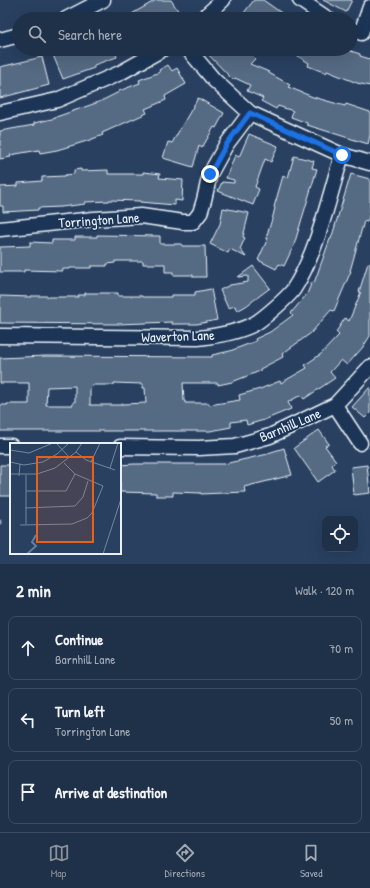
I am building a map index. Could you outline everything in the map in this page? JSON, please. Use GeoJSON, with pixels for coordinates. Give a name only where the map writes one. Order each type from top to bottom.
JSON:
{"type":"FeatureCollection","features":[{"type":"Feature","properties":{"kind":"street"},"geometry":{"type":"LineString","coordinates":[[80,12],[103,0]]}},
{"type":"Feature","properties":{"kind":"street"},"geometry":{"type":"LineString","coordinates":[[300,0],[318,12]]}},
{"type":"Feature","properties":{"kind":"street"},"geometry":{"type":"LineString","coordinates":[[209,12],[218,2]]}},
{"type":"Feature","properties":{"kind":"street"},"geometry":{"type":"LineString","coordinates":[[361,32],[370,7]]}},
{"type":"Feature","properties":{"kind":"street"},"geometry":{"type":"LineString","coordinates":[[0,40],[12,37]]}},
{"type":"Feature","properties":{"kind":"street"},"geometry":{"type":"LineString","coordinates":[[0,113],[57,100],[120,73],[150,56]]}},
{"type":"Feature","properties":{"kind":"street"},"geometry":{"type":"LineString","coordinates":[[194,56],[214,80],[250,113],[342,155],[370,163]]}},
{"type":"Feature","properties":{"kind":"street","name":"Torrington Lane"},"geometry":{"type":"LineString","coordinates":[[0,229],[94,219],[141,216],[193,222],[200,213],[210,174],[226,145],[250,113]]}},
{"type":"Feature","properties":{"kind":"street","name":"Waverton Lane"},"geometry":{"type":"LineString","coordinates":[[0,336],[198,338],[223,335],[254,324],[292,291],[305,267],[318,235],[342,155]]}},
{"type":"Feature","properties":{"kind":"street","name":"Barnhill Lane"},"geometry":{"type":"LineString","coordinates":[[121,447],[199,448],[235,446],[270,436],[335,404],[370,367]]}},
{"type":"Feature","properties":{"kind":"street"},"geometry":{"type":"LineString","coordinates":[[335,404],[360,443]]}},
{"type":"Feature","properties":{"kind":"building"},"geometry":{"type":"Polygon","coordinates":[[[156,0],[171,0],[179,12],[135,12],[156,0]]]}},
{"type":"Feature","properties":{"kind":"building"},"geometry":{"type":"Polygon","coordinates":[[[254,0],[263,0],[280,12],[245,12],[254,0]]]}},
{"type":"Feature","properties":{"kind":"building"},"geometry":{"type":"Polygon","coordinates":[[[323,0],[352,0],[346,12],[323,0]]]}},
{"type":"Feature","properties":{"kind":"building"},"geometry":{"type":"Polygon","coordinates":[[[358,53],[360,54],[360,56],[370,59],[370,86],[357,83],[327,71],[326,73],[308,66],[309,63],[298,56],[358,56],[358,53]]]}},
{"type":"Feature","properties":{"kind":"building"},"geometry":{"type":"Polygon","coordinates":[[[53,56],[117,56],[94,65],[94,68],[63,79],[53,56]]]}},
{"type":"Feature","properties":{"kind":"building"},"geometry":{"type":"Polygon","coordinates":[[[210,56],[252,56],[255,59],[250,64],[269,72],[290,85],[288,87],[313,97],[345,106],[346,104],[370,112],[370,135],[368,144],[307,125],[307,123],[291,117],[293,111],[278,106],[276,109],[261,101],[263,98],[247,91],[250,85],[235,78],[233,80],[210,56]]]}},
{"type":"Feature","properties":{"kind":"building"},"geometry":{"type":"Polygon","coordinates":[[[42,57],[49,85],[0,98],[0,67],[42,57]]]}},
{"type":"Feature","properties":{"kind":"building"},"geometry":{"type":"Polygon","coordinates":[[[168,65],[172,71],[177,68],[186,84],[165,96],[166,100],[145,109],[147,113],[102,133],[103,135],[87,141],[57,150],[40,153],[39,150],[10,155],[11,157],[0,159],[0,131],[34,125],[34,123],[56,118],[99,102],[119,91],[140,83],[139,80],[160,72],[159,70],[168,65]]]}},
{"type":"Feature","properties":{"kind":"building"},"geometry":{"type":"Polygon","coordinates":[[[198,98],[224,113],[216,128],[214,127],[202,148],[199,146],[193,167],[163,158],[168,142],[172,143],[198,98]]]}},
{"type":"Feature","properties":{"kind":"building"},"geometry":{"type":"Polygon","coordinates":[[[249,134],[278,146],[271,162],[265,159],[255,187],[259,189],[253,205],[218,191],[222,182],[234,183],[234,180],[226,178],[235,155],[239,157],[249,134]]]}},
{"type":"Feature","properties":{"kind":"building"},"geometry":{"type":"Polygon","coordinates":[[[294,156],[314,161],[312,168],[317,169],[294,245],[284,266],[279,264],[276,269],[258,260],[268,238],[266,238],[283,176],[288,178],[294,156]]]}},
{"type":"Feature","properties":{"kind":"building"},"geometry":{"type":"Polygon","coordinates":[[[81,169],[81,171],[108,170],[108,174],[143,174],[143,172],[160,174],[159,178],[183,180],[182,201],[175,200],[175,205],[140,201],[109,200],[85,202],[85,204],[61,207],[38,208],[38,210],[3,212],[3,206],[0,206],[0,187],[18,186],[18,183],[42,181],[42,177],[74,174],[74,170],[81,169]]]}},
{"type":"Feature","properties":{"kind":"building"},"geometry":{"type":"Polygon","coordinates":[[[351,174],[370,179],[370,213],[367,222],[364,221],[351,271],[334,311],[331,310],[311,333],[282,354],[283,357],[260,369],[260,371],[232,382],[218,385],[218,383],[183,383],[185,403],[209,403],[209,405],[240,400],[239,395],[280,381],[281,383],[307,368],[305,365],[321,354],[339,335],[336,332],[345,318],[349,321],[361,292],[359,292],[368,263],[370,263],[370,336],[363,347],[347,365],[341,360],[330,372],[335,378],[304,399],[301,395],[288,402],[291,409],[247,425],[246,420],[231,422],[231,427],[210,431],[0,431],[0,405],[29,404],[29,383],[0,383],[0,358],[46,356],[212,357],[212,355],[230,351],[256,341],[255,339],[270,332],[293,315],[291,313],[307,294],[312,282],[314,283],[331,239],[351,174]],[[114,383],[114,385],[92,385],[90,388],[90,405],[146,403],[145,388],[143,388],[143,384],[114,383]],[[75,386],[47,387],[46,405],[73,405],[73,402],[75,402],[75,386]]]}},
{"type":"Feature","properties":{"kind":"building"},"geometry":{"type":"Polygon","coordinates":[[[223,208],[249,213],[243,237],[245,238],[240,249],[246,257],[230,249],[228,253],[210,244],[220,224],[223,208]]]}},
{"type":"Feature","properties":{"kind":"building"},"geometry":{"type":"Polygon","coordinates":[[[97,235],[160,236],[160,244],[205,246],[206,277],[193,277],[193,275],[173,275],[173,272],[165,272],[165,264],[143,264],[143,261],[115,261],[115,263],[107,264],[107,266],[70,268],[62,269],[62,271],[24,270],[24,272],[0,272],[0,247],[30,246],[30,242],[52,243],[52,240],[75,240],[75,237],[97,237],[97,235]]]}},
{"type":"Feature","properties":{"kind":"building"},"geometry":{"type":"Polygon","coordinates":[[[253,266],[270,288],[237,311],[235,306],[228,308],[220,290],[230,285],[248,282],[248,276],[238,277],[253,266]]]}},
{"type":"Feature","properties":{"kind":"building"},"geometry":{"type":"Polygon","coordinates":[[[211,289],[217,320],[197,324],[172,324],[172,322],[118,324],[0,323],[0,296],[78,297],[78,295],[85,295],[85,293],[118,293],[118,296],[171,297],[171,295],[195,295],[195,292],[211,289]]]}},
{"type":"Feature","properties":{"kind":"building"},"geometry":{"type":"Polygon","coordinates":[[[370,387],[370,413],[365,418],[352,407],[370,387]]]}},
{"type":"Feature","properties":{"kind":"building"},"geometry":{"type":"Polygon","coordinates":[[[319,430],[329,444],[325,446],[336,461],[332,465],[335,470],[318,482],[294,448],[319,430]]]}},
{"type":"Feature","properties":{"kind":"building"},"geometry":{"type":"Polygon","coordinates":[[[284,448],[292,475],[244,487],[245,492],[201,494],[173,492],[173,496],[156,496],[156,493],[121,492],[121,465],[224,464],[284,448]]]}},
{"type":"Feature","properties":{"kind":"building"},"geometry":{"type":"Polygon","coordinates":[[[0,465],[10,465],[10,496],[0,496],[0,465]]]}},
{"type":"Feature","properties":{"kind":"building"},"geometry":{"type":"Polygon","coordinates":[[[367,465],[370,493],[354,495],[351,467],[367,465]]]}},
{"type":"Feature","properties":{"kind":"route"},"geometry":{"type":"LineString","coordinates":[[210,174],[226,145],[250,113],[342,155]]}}]}
